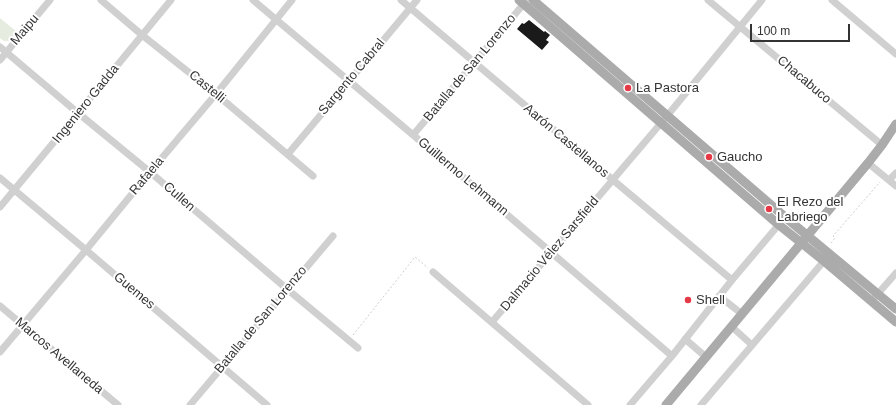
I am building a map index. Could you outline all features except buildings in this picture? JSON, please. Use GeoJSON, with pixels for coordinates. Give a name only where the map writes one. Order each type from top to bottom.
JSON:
{"type":"FeatureCollection","features":[{"type":"Feature","properties":{"kind":"main road"},"geometry":{"type":"LineString","coordinates":[[533,0],[664,119]]}},
{"type":"Feature","properties":{"kind":"main road"},"geometry":{"type":"LineString","coordinates":[[523,1],[805,239],[824,261],[896,322]]}},
{"type":"Feature","properties":{"kind":"main road"},"geometry":{"type":"LineString","coordinates":[[666,405],[868,163],[896,124]]}},
{"type":"Feature","properties":{"kind":"main road"},"geometry":{"type":"LineString","coordinates":[[805,239],[825,249],[896,309]]}},
{"type":"Feature","properties":{"kind":"street","name":"Maipu"},"geometry":{"type":"LineString","coordinates":[[0,60],[50,0]]}},
{"type":"Feature","properties":{"kind":"street","name":"Castelli"},"geometry":{"type":"LineString","coordinates":[[101,0],[313,176]]}},
{"type":"Feature","properties":{"kind":"street","name":"Ingeniero Gadda"},"geometry":{"type":"LineString","coordinates":[[0,207],[171,0]]}},
{"type":"Feature","properties":{"kind":"street","name":"Guillermo Lehmann"},"geometry":{"type":"LineString","coordinates":[[253,0],[672,356]]}},
{"type":"Feature","properties":{"kind":"street","name":"Rafaela"},"geometry":{"type":"LineString","coordinates":[[0,352],[216,94],[292,0]]}},
{"type":"Feature","properties":{"kind":"street","name":"Aarón Castellanos"},"geometry":{"type":"LineString","coordinates":[[401,0],[732,280]]}},
{"type":"Feature","properties":{"kind":"street","name":"Sargento Cabral"},"geometry":{"type":"LineString","coordinates":[[288,154],[417,0]]}},
{"type":"Feature","properties":{"kind":"street","name":"Chacabuco"},"geometry":{"type":"LineString","coordinates":[[708,0],[882,145]]}},
{"type":"Feature","properties":{"kind":"street","name":"Dalmacio Vélez Sarsfield"},"geometry":{"type":"LineString","coordinates":[[492,322],[613,180],[762,0]]}},
{"type":"Feature","properties":{"kind":"street"},"geometry":{"type":"LineString","coordinates":[[832,0],[896,54]]}},
{"type":"Feature","properties":{"kind":"street","name":"Batalla de San Lorenzo"},"geometry":{"type":"LineString","coordinates":[[413,135],[523,1]]}},
{"type":"Feature","properties":{"kind":"street","name":"Cullen"},"geometry":{"type":"LineString","coordinates":[[0,47],[150,172],[287,290],[358,348]]}},
{"type":"Feature","properties":{"kind":"street"},"geometry":{"type":"LineString","coordinates":[[868,163],[896,186]]}},
{"type":"Feature","properties":{"kind":"street"},"geometry":{"type":"LineString","coordinates":[[887,179],[896,173]]}},
{"type":"Feature","properties":{"kind":"street","name":"Guemes"},"geometry":{"type":"LineString","coordinates":[[0,178],[267,405]]}},
{"type":"Feature","properties":{"kind":"street"},"geometry":{"type":"LineString","coordinates":[[630,405],[782,221]]}},
{"type":"Feature","properties":{"kind":"street","name":"Batalla de San Lorenzo"},"geometry":{"type":"LineString","coordinates":[[190,405],[333,236]]}},
{"type":"Feature","properties":{"kind":"street"},"geometry":{"type":"LineString","coordinates":[[701,405],[824,261]]}},
{"type":"Feature","properties":{"kind":"street","name":"Dalmacio Vélez Sarsfield"},"geometry":{"type":"LineString","coordinates":[[433,272],[588,405]]}},
{"type":"Feature","properties":{"kind":"street"},"geometry":{"type":"LineString","coordinates":[[871,302],[896,273]]}},
{"type":"Feature","properties":{"kind":"street"},"geometry":{"type":"LineString","coordinates":[[719,296],[742,314]]}},
{"type":"Feature","properties":{"kind":"street","name":"Marcos Avellaneda"},"geometry":{"type":"LineString","coordinates":[[0,306],[118,405]]}},
{"type":"Feature","properties":{"kind":"street"},"geometry":{"type":"LineString","coordinates":[[732,327],[752,345]]}},
{"type":"Feature","properties":{"kind":"street"},"geometry":{"type":"LineString","coordinates":[[685,339],[706,357]]}},
{"type":"Feature","properties":{"kind":"path"},"geometry":{"type":"LineString","coordinates":[[825,249],[835,238],[832,236],[878,183],[887,179]]}},
{"type":"Feature","properties":{"kind":"path"},"geometry":{"type":"LineString","coordinates":[[349,340],[415,257],[433,272]]}},
{"type":"Feature","properties":{"kind":"shaded area"},"geometry":{"type":"Polygon","coordinates":[[[0,18],[17,32],[9,41],[4,41],[0,38],[0,18]]]}},
{"type":"Feature","properties":{"kind":"place","name":"La Pastora"},"geometry":{"type":"Point","coordinates":[628,88]}},
{"type":"Feature","properties":{"kind":"place","name":"Gaucho"},"geometry":{"type":"Point","coordinates":[709,157]}},
{"type":"Feature","properties":{"kind":"place","name":"El Rezo del Labriego"},"geometry":{"type":"Point","coordinates":[769,209]}},
{"type":"Feature","properties":{"kind":"place","name":"Shell"},"geometry":{"type":"Point","coordinates":[688,300]}}]}
